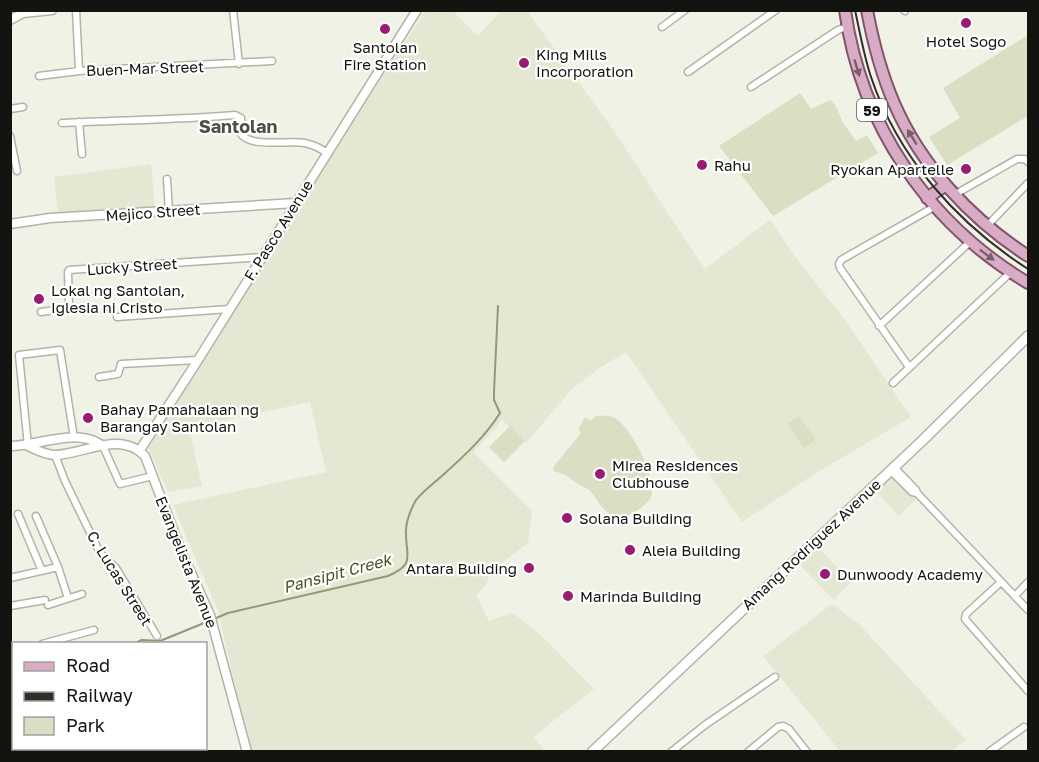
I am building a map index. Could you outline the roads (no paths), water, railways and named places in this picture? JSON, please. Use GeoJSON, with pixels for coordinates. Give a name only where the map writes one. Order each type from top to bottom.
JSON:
{"type":"FeatureCollection","features":[{"type":"Feature","properties":{"kind":"main road","name":"59"},"geometry":{"type":"LineString","coordinates":[[844,10],[856,67],[873,112],[896,155],[931,202],[970,242],[1029,283]]}},
{"type":"Feature","properties":{"kind":"main road","name":"59"},"geometry":{"type":"LineString","coordinates":[[867,10],[874,47],[894,105],[913,139],[954,195],[987,226],[1028,256]]}},
{"type":"Feature","properties":{"kind":"main road"},"geometry":{"type":"LineString","coordinates":[[931,202],[946,185]]}},
{"type":"Feature","properties":{"kind":"main road","name":"Amang Rodriguez Avenue"},"geometry":{"type":"LineString","coordinates":[[592,752],[1029,336]]}},
{"type":"Feature","properties":{"kind":"street"},"geometry":{"type":"LineString","coordinates":[[10,20],[23,12],[52,10]]}},
{"type":"Feature","properties":{"kind":"street","name":"Buen-Mar Street"},"geometry":{"type":"LineString","coordinates":[[76,10],[79,72],[272,61]]}},
{"type":"Feature","properties":{"kind":"street"},"geometry":{"type":"LineString","coordinates":[[233,10],[239,64]]}},
{"type":"Feature","properties":{"kind":"street","name":"F. Pasco Avenue"},"geometry":{"type":"LineString","coordinates":[[140,450],[417,10]]}},
{"type":"Feature","properties":{"kind":"street"},"geometry":{"type":"LineString","coordinates":[[662,27],[685,10]]}},
{"type":"Feature","properties":{"kind":"street"},"geometry":{"type":"LineString","coordinates":[[688,72],[776,10]]}},
{"type":"Feature","properties":{"kind":"street"},"geometry":{"type":"LineString","coordinates":[[751,87],[838,30],[847,27]]}},
{"type":"Feature","properties":{"kind":"street"},"geometry":{"type":"LineString","coordinates":[[39,76],[79,72]]}},
{"type":"Feature","properties":{"kind":"street"},"geometry":{"type":"LineString","coordinates":[[10,109],[23,107]]}},
{"type":"Feature","properties":{"kind":"street"},"geometry":{"type":"LineString","coordinates":[[62,123],[99,120],[161,121],[239,115],[241,134],[248,140],[303,143],[316,146],[327,153]]}},
{"type":"Feature","properties":{"kind":"street"},"geometry":{"type":"LineString","coordinates":[[79,122],[82,154]]}},
{"type":"Feature","properties":{"kind":"street"},"geometry":{"type":"LineString","coordinates":[[10,136],[17,171]]}},
{"type":"Feature","properties":{"kind":"street"},"geometry":{"type":"LineString","coordinates":[[954,195],[1017,159],[1026,160]]}},
{"type":"Feature","properties":{"kind":"street"},"geometry":{"type":"LineString","coordinates":[[167,179],[170,211]]}},
{"type":"Feature","properties":{"kind":"street"},"geometry":{"type":"LineString","coordinates":[[987,226],[1029,183]]}},
{"type":"Feature","properties":{"kind":"street"},"geometry":{"type":"LineString","coordinates":[[909,368],[839,264],[841,260],[931,202]]}},
{"type":"Feature","properties":{"kind":"street","name":"Mejico Street"},"geometry":{"type":"LineString","coordinates":[[10,224],[50,218],[296,203]]}},
{"type":"Feature","properties":{"kind":"street"},"geometry":{"type":"LineString","coordinates":[[879,326],[970,242]]}},
{"type":"Feature","properties":{"kind":"street","name":"Lucky Street"},"geometry":{"type":"LineString","coordinates":[[41,312],[69,308],[69,270],[262,256]]}},
{"type":"Feature","properties":{"kind":"street"},"geometry":{"type":"LineString","coordinates":[[893,382],[1011,272]]}},
{"type":"Feature","properties":{"kind":"street"},"geometry":{"type":"LineString","coordinates":[[117,317],[229,309]]}},
{"type":"Feature","properties":{"kind":"street"},"geometry":{"type":"LineString","coordinates":[[28,446],[19,355],[60,350],[74,438]]}},
{"type":"Feature","properties":{"kind":"street"},"geometry":{"type":"LineString","coordinates":[[10,361],[18,360]]}},
{"type":"Feature","properties":{"kind":"street"},"geometry":{"type":"LineString","coordinates":[[99,377],[118,374],[121,364],[198,360]]}},
{"type":"Feature","properties":{"kind":"street"},"geometry":{"type":"LineString","coordinates":[[10,446],[28,446],[55,439],[92,439],[101,444],[120,484],[153,476]]}},
{"type":"Feature","properties":{"kind":"street"},"geometry":{"type":"LineString","coordinates":[[28,446],[55,455],[101,444],[129,446],[140,450]]}},
{"type":"Feature","properties":{"kind":"street","name":"Evangelista Avenue"},"geometry":{"type":"LineString","coordinates":[[140,450],[145,456],[182,553],[210,615],[247,752]]}},
{"type":"Feature","properties":{"kind":"street","name":"C. Lucas Street"},"geometry":{"type":"LineString","coordinates":[[55,455],[100,553],[117,568],[157,636]]}},
{"type":"Feature","properties":{"kind":"street"},"geometry":{"type":"LineString","coordinates":[[892,468],[912,492],[916,493],[1029,610]]}},
{"type":"Feature","properties":{"kind":"street"},"geometry":{"type":"LineString","coordinates":[[18,514],[42,571]]}},
{"type":"Feature","properties":{"kind":"street"},"geometry":{"type":"LineString","coordinates":[[36,516],[58,567],[68,598]]}},
{"type":"Feature","properties":{"kind":"street"},"geometry":{"type":"LineString","coordinates":[[10,578],[58,567]]}},
{"type":"Feature","properties":{"kind":"street"},"geometry":{"type":"LineString","coordinates":[[1001,582],[966,614],[964,619],[1029,691]]}},
{"type":"Feature","properties":{"kind":"street"},"geometry":{"type":"LineString","coordinates":[[1015,596],[1029,582]]}},
{"type":"Feature","properties":{"kind":"street"},"geometry":{"type":"LineString","coordinates":[[10,606],[46,603],[82,594]]}},
{"type":"Feature","properties":{"kind":"street"},"geometry":{"type":"LineString","coordinates":[[49,642],[94,630]]}},
{"type":"Feature","properties":{"kind":"street"},"geometry":{"type":"LineString","coordinates":[[10,662],[12,678]]}},
{"type":"Feature","properties":{"kind":"street"},"geometry":{"type":"LineString","coordinates":[[672,752],[705,725],[775,677]]}},
{"type":"Feature","properties":{"kind":"street"},"geometry":{"type":"LineString","coordinates":[[748,752],[783,726],[789,729],[807,752]]}},
{"type":"Feature","properties":{"kind":"street"},"geometry":{"type":"LineString","coordinates":[[989,752],[1024,727]]}},
{"type":"Feature","properties":{"kind":"waterway","name":"Pansipit Creek"},"geometry":{"type":"LineString","coordinates":[[214,619],[228,613],[388,576],[403,567],[408,558],[407,523],[416,500],[474,446],[500,413],[494,400],[498,306]]}},
{"type":"Feature","properties":{"kind":"waterway","name":"Pansipit Creek"},"geometry":{"type":"LineString","coordinates":[[137,642],[160,641],[209,621]]}},
{"type":"Feature","properties":{"kind":"railway"},"geometry":{"type":"LineString","coordinates":[[855,10],[871,77],[897,135],[914,161],[955,210],[1002,251],[1028,269]]}},
{"type":"Feature","properties":{"kind":"place","name":"Hotel Sogo"},"geometry":{"type":"Point","coordinates":[966,23]}},
{"type":"Feature","properties":{"kind":"place","name":"Santolan Fire Station"},"geometry":{"type":"Point","coordinates":[385,29]}},
{"type":"Feature","properties":{"kind":"place","name":"King Mills Incorporation"},"geometry":{"type":"Point","coordinates":[524,63]}},
{"type":"Feature","properties":{"kind":"place","name":"Rahu"},"geometry":{"type":"Point","coordinates":[702,165]}},
{"type":"Feature","properties":{"kind":"place","name":"Ryokan Apartelle"},"geometry":{"type":"Point","coordinates":[966,169]}},
{"type":"Feature","properties":{"kind":"place","name":"Lokal ng Santolan, Iglesia ni Cristo"},"geometry":{"type":"Point","coordinates":[39,299]}},
{"type":"Feature","properties":{"kind":"place","name":"Bahay Pamahalaan ng Barangay Santolan"},"geometry":{"type":"Point","coordinates":[88,418]}},
{"type":"Feature","properties":{"kind":"place","name":"Mirea Residences Clubhouse"},"geometry":{"type":"Point","coordinates":[600,474]}},
{"type":"Feature","properties":{"kind":"place","name":"Solana Building"},"geometry":{"type":"Point","coordinates":[567,518]}},
{"type":"Feature","properties":{"kind":"place","name":"Aleia Building"},"geometry":{"type":"Point","coordinates":[630,550]}},
{"type":"Feature","properties":{"kind":"place","name":"Antara Building"},"geometry":{"type":"Point","coordinates":[529,568]}},
{"type":"Feature","properties":{"kind":"place","name":"Dunwoody Academy"},"geometry":{"type":"Point","coordinates":[825,574]}},
{"type":"Feature","properties":{"kind":"place","name":"Marinda Building"},"geometry":{"type":"Point","coordinates":[568,596]}},
{"type":"Feature","properties":{"kind":"district","name":"Santolan"},"geometry":{"type":"Point","coordinates":[238,126]}}]}
